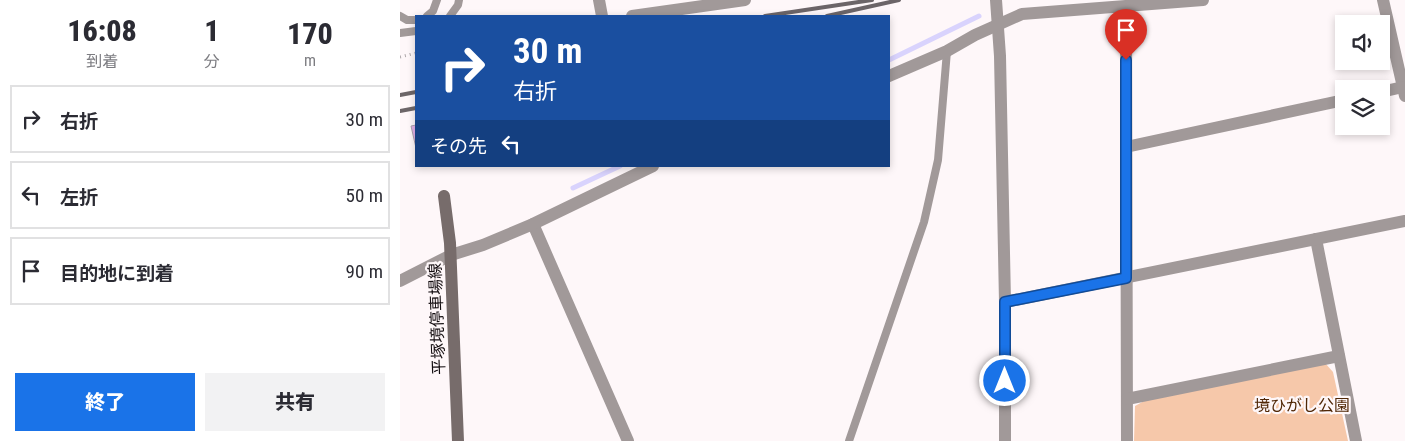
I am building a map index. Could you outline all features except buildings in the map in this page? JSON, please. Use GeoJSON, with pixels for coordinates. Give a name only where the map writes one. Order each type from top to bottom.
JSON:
{"type":"FeatureCollection","features":[{"type":"Feature","properties":{"kind":"main road","name":"平塚境停車場線"},"geometry":{"type":"LineString","coordinates":[[444,196],[450,243],[458,441]]}},
{"type":"Feature","properties":{"kind":"street"},"geometry":{"type":"LineString","coordinates":[[599,0],[602,15]]}},
{"type":"Feature","properties":{"kind":"street"},"geometry":{"type":"LineString","coordinates":[[639,15],[745,0]]}},
{"type":"Feature","properties":{"kind":"street"},"geometry":{"type":"LineString","coordinates":[[996,0],[999,25],[1005,302],[1005,441]]}},
{"type":"Feature","properties":{"kind":"street"},"geometry":{"type":"LineString","coordinates":[[890,76],[947,51],[975,35],[1022,14],[1203,0]]}},
{"type":"Feature","properties":{"kind":"street"},"geometry":{"type":"LineString","coordinates":[[1383,0],[1404,92],[1390,92]]}},
{"type":"Feature","properties":{"kind":"street"},"geometry":{"type":"LineString","coordinates":[[1126,7],[1127,441]]}},
{"type":"Feature","properties":{"kind":"street"},"geometry":{"type":"LineString","coordinates":[[1126,147],[1335,102]]}},
{"type":"Feature","properties":{"kind":"street"},"geometry":{"type":"LineString","coordinates":[[400,281],[450,243],[482,245],[533,224],[651,167]]}},
{"type":"Feature","properties":{"kind":"street"},"geometry":{"type":"LineString","coordinates":[[1005,302],[1405,221]]}},
{"type":"Feature","properties":{"kind":"street"},"geometry":{"type":"LineString","coordinates":[[533,224],[628,441]]}},
{"type":"Feature","properties":{"kind":"street"},"geometry":{"type":"LineString","coordinates":[[1316,240],[1356,441]]}},
{"type":"Feature","properties":{"kind":"street"},"geometry":{"type":"LineString","coordinates":[[1127,399],[1339,356]]}},
{"type":"Feature","properties":{"kind":"lane"},"geometry":{"type":"LineString","coordinates":[[428,15],[433,11],[437,0]]}},
{"type":"Feature","properties":{"kind":"lane"},"geometry":{"type":"LineString","coordinates":[[451,15],[458,5],[459,0]]}},
{"type":"Feature","properties":{"kind":"lane"},"geometry":{"type":"LineString","coordinates":[[400,16],[408,20],[415,20]]}},
{"type":"Feature","properties":{"kind":"lane"},"geometry":{"type":"LineString","coordinates":[[400,33],[415,31]]}},
{"type":"Feature","properties":{"kind":"lane"},"geometry":{"type":"LineString","coordinates":[[849,441],[924,222],[938,160],[947,51]]}},
{"type":"Feature","properties":{"kind":"path"},"geometry":{"type":"LineString","coordinates":[[400,57],[415,53]]}},
{"type":"Feature","properties":{"kind":"green space","name":"境ひがし公園"},"geometry":{"type":"Polygon","coordinates":[[[1325,363],[1333,372],[1348,441],[1134,441],[1135,406],[1146,400],[1325,363]]]}},
{"type":"Feature","properties":{"kind":"waterway"},"geometry":{"type":"LineString","coordinates":[[890,60],[979,16]]}},
{"type":"Feature","properties":{"kind":"waterway"},"geometry":{"type":"LineString","coordinates":[[573,188],[618,167]]}},
{"type":"Feature","properties":{"kind":"railway"},"geometry":{"type":"LineString","coordinates":[[772,15],[872,0]]}},
{"type":"Feature","properties":{"kind":"railway"},"geometry":{"type":"LineString","coordinates":[[832,15],[899,0]]}},
{"type":"Feature","properties":{"kind":"railway"},"geometry":{"type":"LineString","coordinates":[[400,95],[415,92]]}},
{"type":"Feature","properties":{"kind":"railway"},"geometry":{"type":"LineString","coordinates":[[400,111],[415,108]]}},
{"type":"Feature","properties":{"kind":"route"},"geometry":{"type":"LineString","coordinates":[[1005,381],[1005,302],[1126,278],[1126,60]]}}]}
